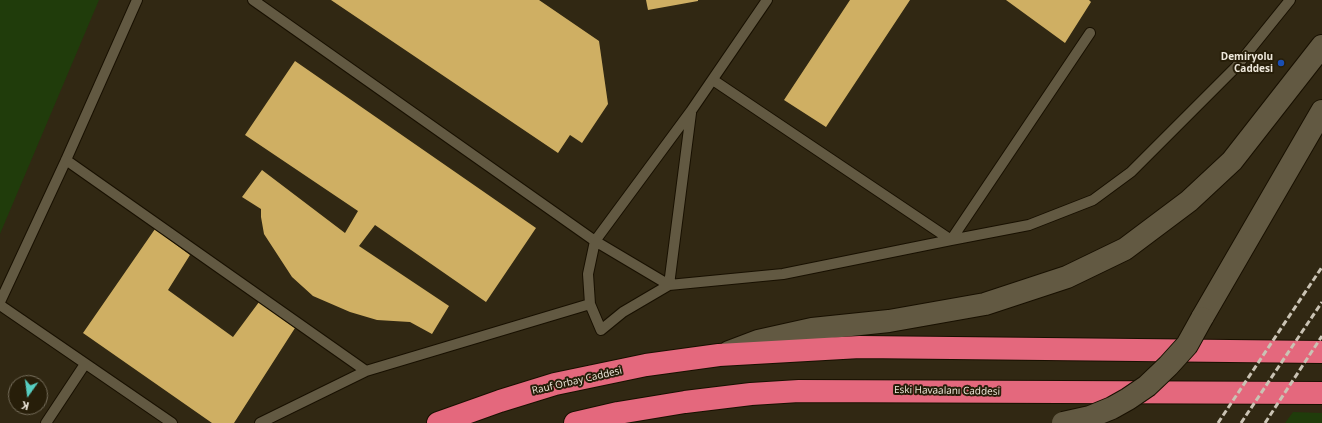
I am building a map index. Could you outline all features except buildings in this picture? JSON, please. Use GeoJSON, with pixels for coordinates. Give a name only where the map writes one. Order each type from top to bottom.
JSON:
{"type":"FeatureCollection","features":[{"type":"Feature","properties":{"kind":"highway"},"geometry":{"type":"LineString","coordinates":[[719,355],[860,347],[1322,352]]}},
{"type":"Feature","properties":{"kind":"highway","name":"Rauf Orbay Caddesi"},"geometry":{"type":"LineString","coordinates":[[438,423],[500,401],[555,384],[646,366],[719,355]]}},
{"type":"Feature","properties":{"kind":"highway","name":"Eski Havaalanı Caddesi"},"geometry":{"type":"LineString","coordinates":[[575,423],[618,413],[685,402],[751,394],[799,391],[1322,392]]}},
{"type":"Feature","properties":{"kind":"main road"},"geometry":{"type":"LineString","coordinates":[[719,355],[758,341],[812,329],[889,321],[985,304],[1067,277],[1125,249],[1189,201],[1232,161],[1322,46]]}},
{"type":"Feature","properties":{"kind":"main road"},"geometry":{"type":"LineString","coordinates":[[1063,423],[1090,417],[1112,408],[1128,399],[1147,386],[1187,345],[1322,111]]}},
{"type":"Feature","properties":{"kind":"lane"},"geometry":{"type":"LineString","coordinates":[[137,0],[0,304],[172,423]]}},
{"type":"Feature","properties":{"kind":"lane"},"geometry":{"type":"LineString","coordinates":[[253,0],[595,240],[669,285]]}},
{"type":"Feature","properties":{"kind":"lane"},"geometry":{"type":"LineString","coordinates":[[767,0],[691,112],[595,240],[588,274],[590,304],[601,330],[623,312],[669,285],[783,274],[1029,226],[1093,200],[1131,172],[1236,67],[1290,0]]}},
{"type":"Feature","properties":{"kind":"lane"},"geometry":{"type":"LineString","coordinates":[[951,240],[1090,33]]}},
{"type":"Feature","properties":{"kind":"lane"},"geometry":{"type":"LineString","coordinates":[[713,80],[951,240]]}},
{"type":"Feature","properties":{"kind":"lane"},"geometry":{"type":"LineString","coordinates":[[669,285],[691,112]]}},
{"type":"Feature","properties":{"kind":"lane"},"geometry":{"type":"LineString","coordinates":[[66,160],[366,371]]}},
{"type":"Feature","properties":{"kind":"lane"},"geometry":{"type":"LineString","coordinates":[[260,423],[366,371],[590,304]]}},
{"type":"Feature","properties":{"kind":"lane"},"geometry":{"type":"LineString","coordinates":[[46,423],[85,364]]}},
{"type":"Feature","properties":{"kind":"green space"},"geometry":{"type":"Polygon","coordinates":[[[0,0],[99,0],[0,234],[0,0]]]}},
{"type":"Feature","properties":{"kind":"green space"},"geometry":{"type":"Polygon","coordinates":[[[1293,412],[1322,413],[1322,423],[1285,423],[1293,412]]]}},
{"type":"Feature","properties":{"kind":"railway"},"geometry":{"type":"LineString","coordinates":[[1218,423],[1322,267]]}},
{"type":"Feature","properties":{"kind":"railway"},"geometry":{"type":"LineString","coordinates":[[1241,423],[1322,302]]}},
{"type":"Feature","properties":{"kind":"railway"},"geometry":{"type":"LineString","coordinates":[[1265,423],[1322,336]]}},
{"type":"Feature","properties":{"kind":"place","name":"Demiryolu Caddesi"},"geometry":{"type":"Point","coordinates":[1281,63]}}]}
